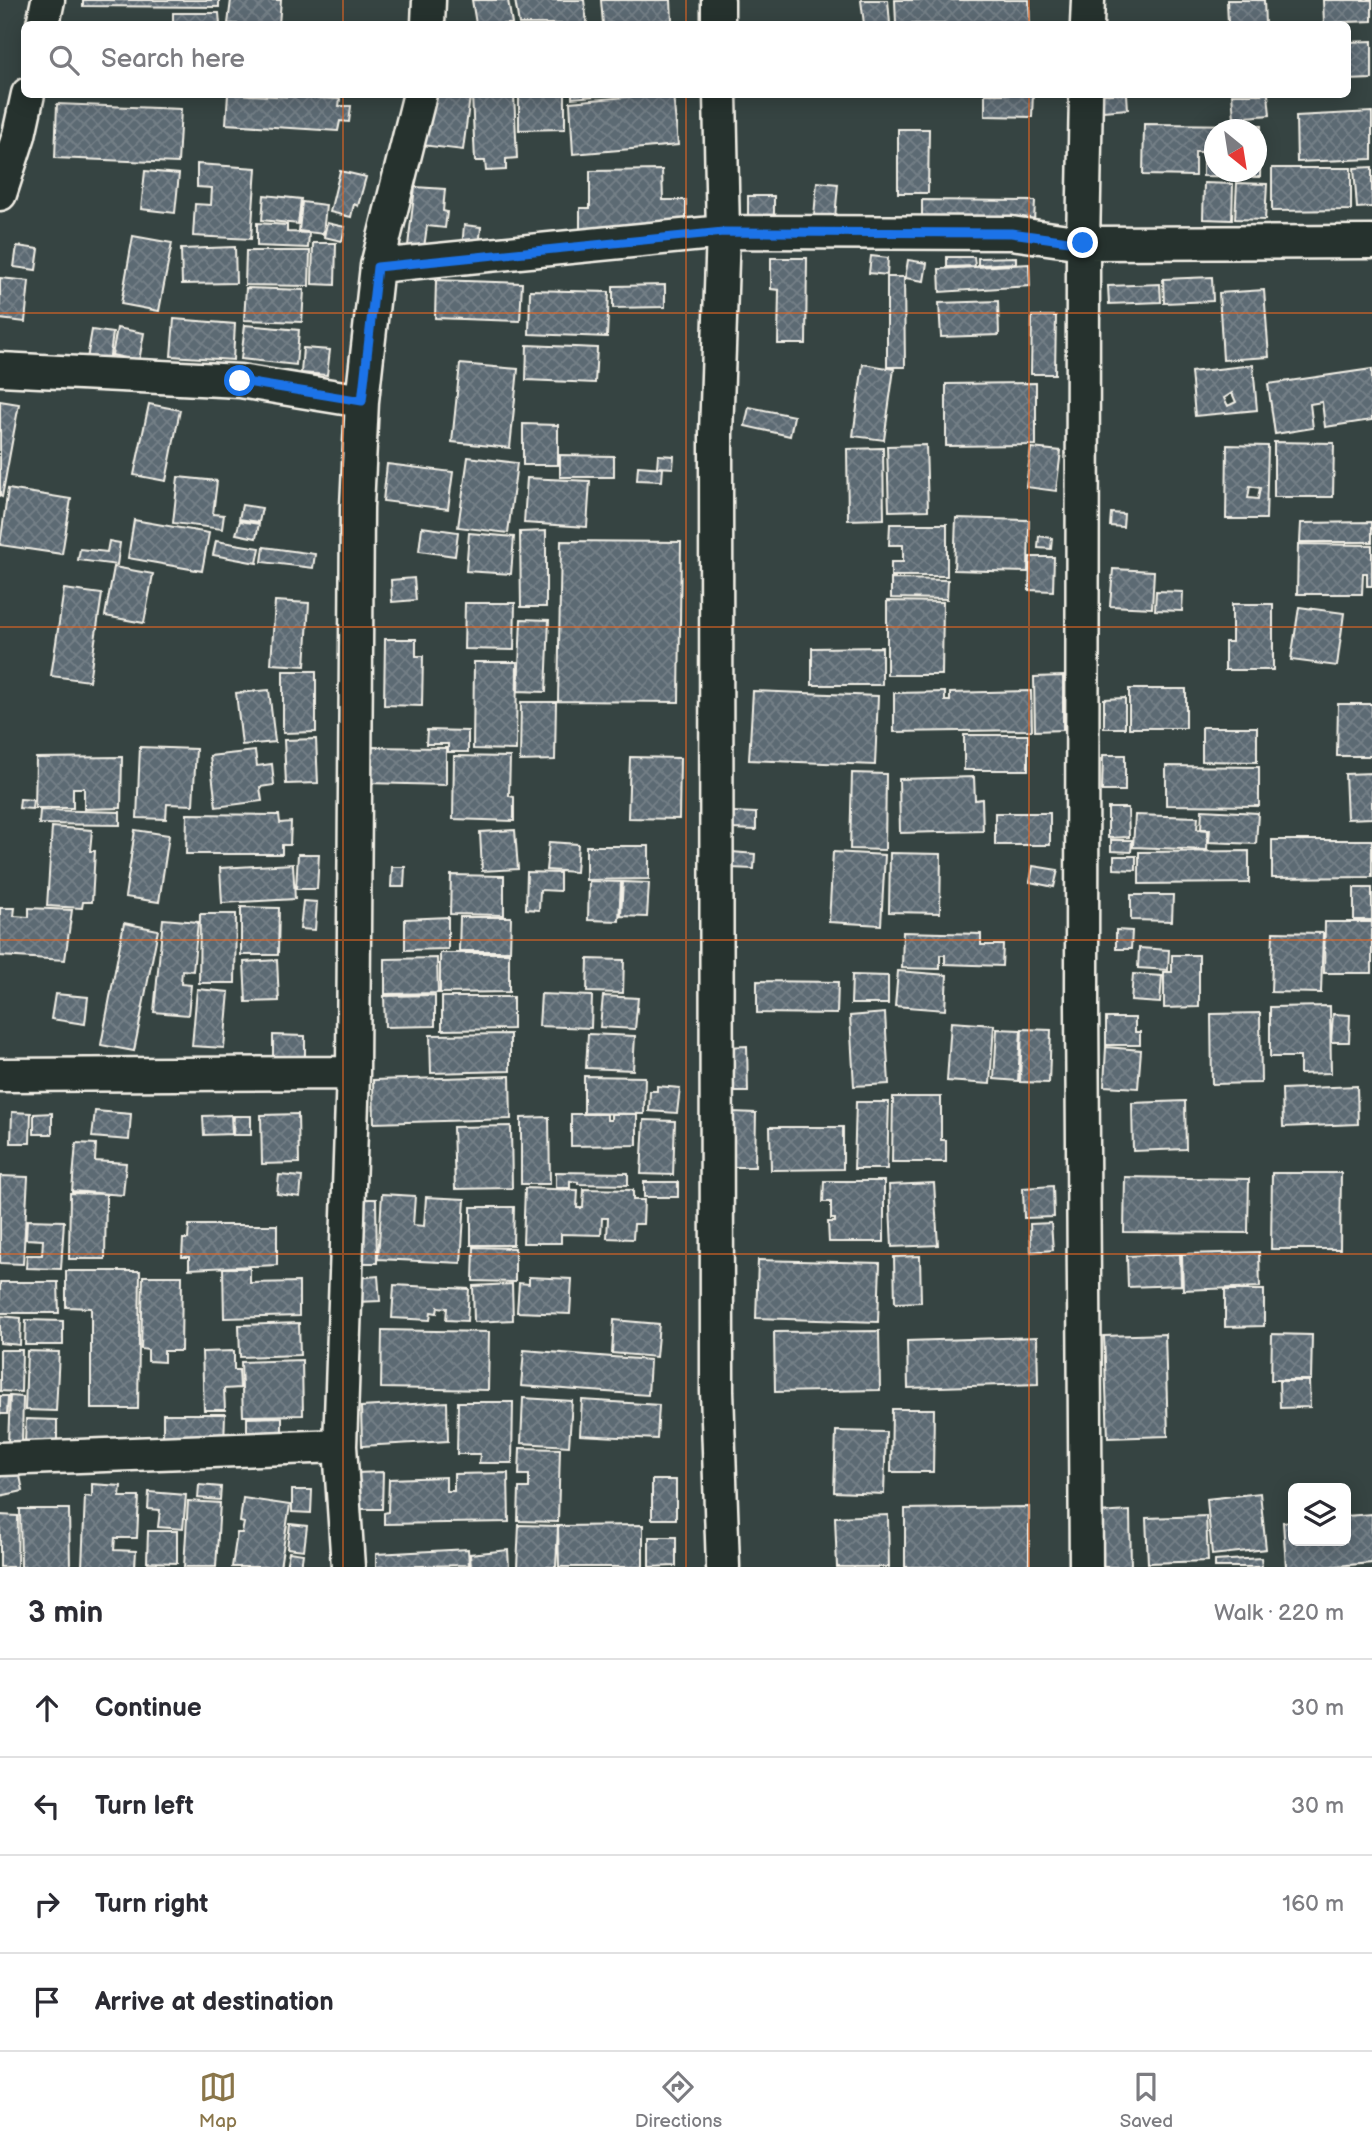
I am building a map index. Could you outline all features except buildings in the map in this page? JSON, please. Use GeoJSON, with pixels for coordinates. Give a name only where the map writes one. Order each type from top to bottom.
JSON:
{"type":"FeatureCollection","features":[{"type":"Feature","properties":{"kind":"street"},"geometry":{"type":"LineString","coordinates":[[44,21],[48,0]]}},
{"type":"Feature","properties":{"kind":"street"},"geometry":{"type":"LineString","coordinates":[[428,21],[429,0]]}},
{"type":"Feature","properties":{"kind":"street"},"geometry":{"type":"LineString","coordinates":[[718,0],[718,21]]}},
{"type":"Feature","properties":{"kind":"street"},"geometry":{"type":"LineString","coordinates":[[1087,21],[1088,0]]}},
{"type":"Feature","properties":{"kind":"street"},"geometry":{"type":"LineString","coordinates":[[0,194],[19,135],[27,98]]}},
{"type":"Feature","properties":{"kind":"street"},"geometry":{"type":"LineString","coordinates":[[348,1567],[340,1446],[353,1073],[356,507],[362,401],[377,267],[420,98]]}},
{"type":"Feature","properties":{"kind":"street"},"geometry":{"type":"LineString","coordinates":[[720,98],[723,232],[716,434],[717,1391],[723,1567]]}},
{"type":"Feature","properties":{"kind":"street"},"geometry":{"type":"LineString","coordinates":[[1086,98],[1083,243],[1082,1004],[1086,1567]]}},
{"type":"Feature","properties":{"kind":"street"},"geometry":{"type":"LineString","coordinates":[[377,267],[723,232],[1011,233],[1083,243],[1372,242]]}},
{"type":"Feature","properties":{"kind":"street"},"geometry":{"type":"LineString","coordinates":[[0,369],[240,381],[362,401]]}},
{"type":"Feature","properties":{"kind":"street"},"geometry":{"type":"LineString","coordinates":[[0,1075],[353,1073]]}},
{"type":"Feature","properties":{"kind":"street"},"geometry":{"type":"LineString","coordinates":[[0,1459],[340,1446]]}},
{"type":"Feature","properties":{"kind":"route"},"geometry":{"type":"LineString","coordinates":[[240,381],[362,401],[377,267],[723,232],[1011,233],[1083,243]]}}]}
